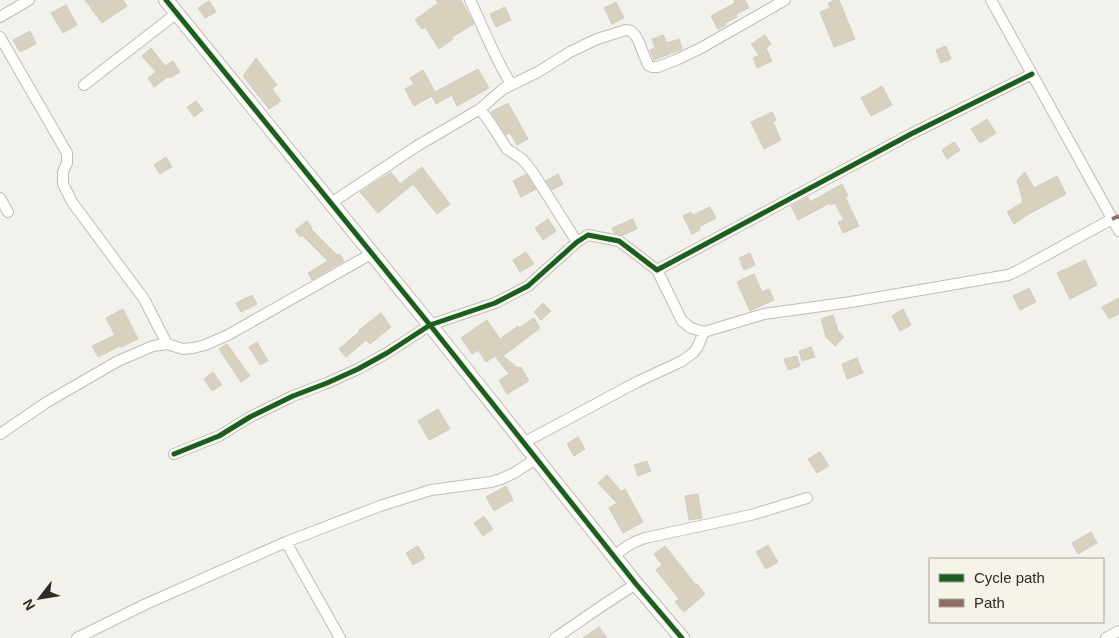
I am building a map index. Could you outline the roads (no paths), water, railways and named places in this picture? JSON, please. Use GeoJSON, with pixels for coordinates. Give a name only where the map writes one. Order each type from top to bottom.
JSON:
{"type":"FeatureCollection","features":[{"type":"Feature","properties":{"kind":"street"},"geometry":{"type":"LineString","coordinates":[[0,18],[29,0]]}},
{"type":"Feature","properties":{"kind":"street"},"geometry":{"type":"LineString","coordinates":[[166,0],[430,325],[636,584],[682,638]]}},
{"type":"Feature","properties":{"kind":"street"},"geometry":{"type":"LineString","coordinates":[[470,0],[490,46],[511,84]]}},
{"type":"Feature","properties":{"kind":"street"},"geometry":{"type":"LineString","coordinates":[[331,204],[417,146],[480,109],[503,89],[538,72],[588,43],[626,30],[631,31],[635,35],[648,65],[658,67],[700,48],[785,0]]}},
{"type":"Feature","properties":{"kind":"street"},"geometry":{"type":"LineString","coordinates":[[991,0],[1119,231]]}},
{"type":"Feature","properties":{"kind":"street"},"geometry":{"type":"LineString","coordinates":[[84,85],[177,13]]}},
{"type":"Feature","properties":{"kind":"street"},"geometry":{"type":"LineString","coordinates":[[0,37],[66,153],[63,184],[72,202],[144,299],[167,344]]}},
{"type":"Feature","properties":{"kind":"street"},"geometry":{"type":"LineString","coordinates":[[657,270],[911,134],[1032,74]]}},
{"type":"Feature","properties":{"kind":"street"},"geometry":{"type":"LineString","coordinates":[[480,109],[507,149],[522,160],[532,171],[576,242]]}},
{"type":"Feature","properties":{"kind":"street"},"geometry":{"type":"LineString","coordinates":[[0,198],[8,212]]}},
{"type":"Feature","properties":{"kind":"street"},"geometry":{"type":"LineString","coordinates":[[174,454],[219,436],[250,417],[358,368],[387,353],[430,325],[495,303],[528,286],[576,242],[588,235],[619,241],[657,270],[682,321],[691,328],[704,332],[764,314],[850,302],[1008,275],[1112,219]]}},
{"type":"Feature","properties":{"kind":"street"},"geometry":{"type":"LineString","coordinates":[[0,434],[47,402],[118,361],[153,346],[167,344],[183,349],[204,345],[228,335],[371,254]]}},
{"type":"Feature","properties":{"kind":"street"},"geometry":{"type":"LineString","coordinates":[[523,442],[682,360],[697,348],[704,332]]}},
{"type":"Feature","properties":{"kind":"street"},"geometry":{"type":"LineString","coordinates":[[77,638],[146,604],[286,542],[380,506],[431,490],[492,482],[514,473],[536,459]]}},
{"type":"Feature","properties":{"kind":"street"},"geometry":{"type":"LineString","coordinates":[[614,556],[626,546],[645,538],[751,515],[807,498]]}},
{"type":"Feature","properties":{"kind":"street"},"geometry":{"type":"LineString","coordinates":[[286,542],[340,638]]}},
{"type":"Feature","properties":{"kind":"street"},"geometry":{"type":"LineString","coordinates":[[555,638],[636,584]]}},
{"type":"Feature","properties":{"kind":"street"},"geometry":{"type":"LineString","coordinates":[[1106,638],[1119,631]]}}]}
